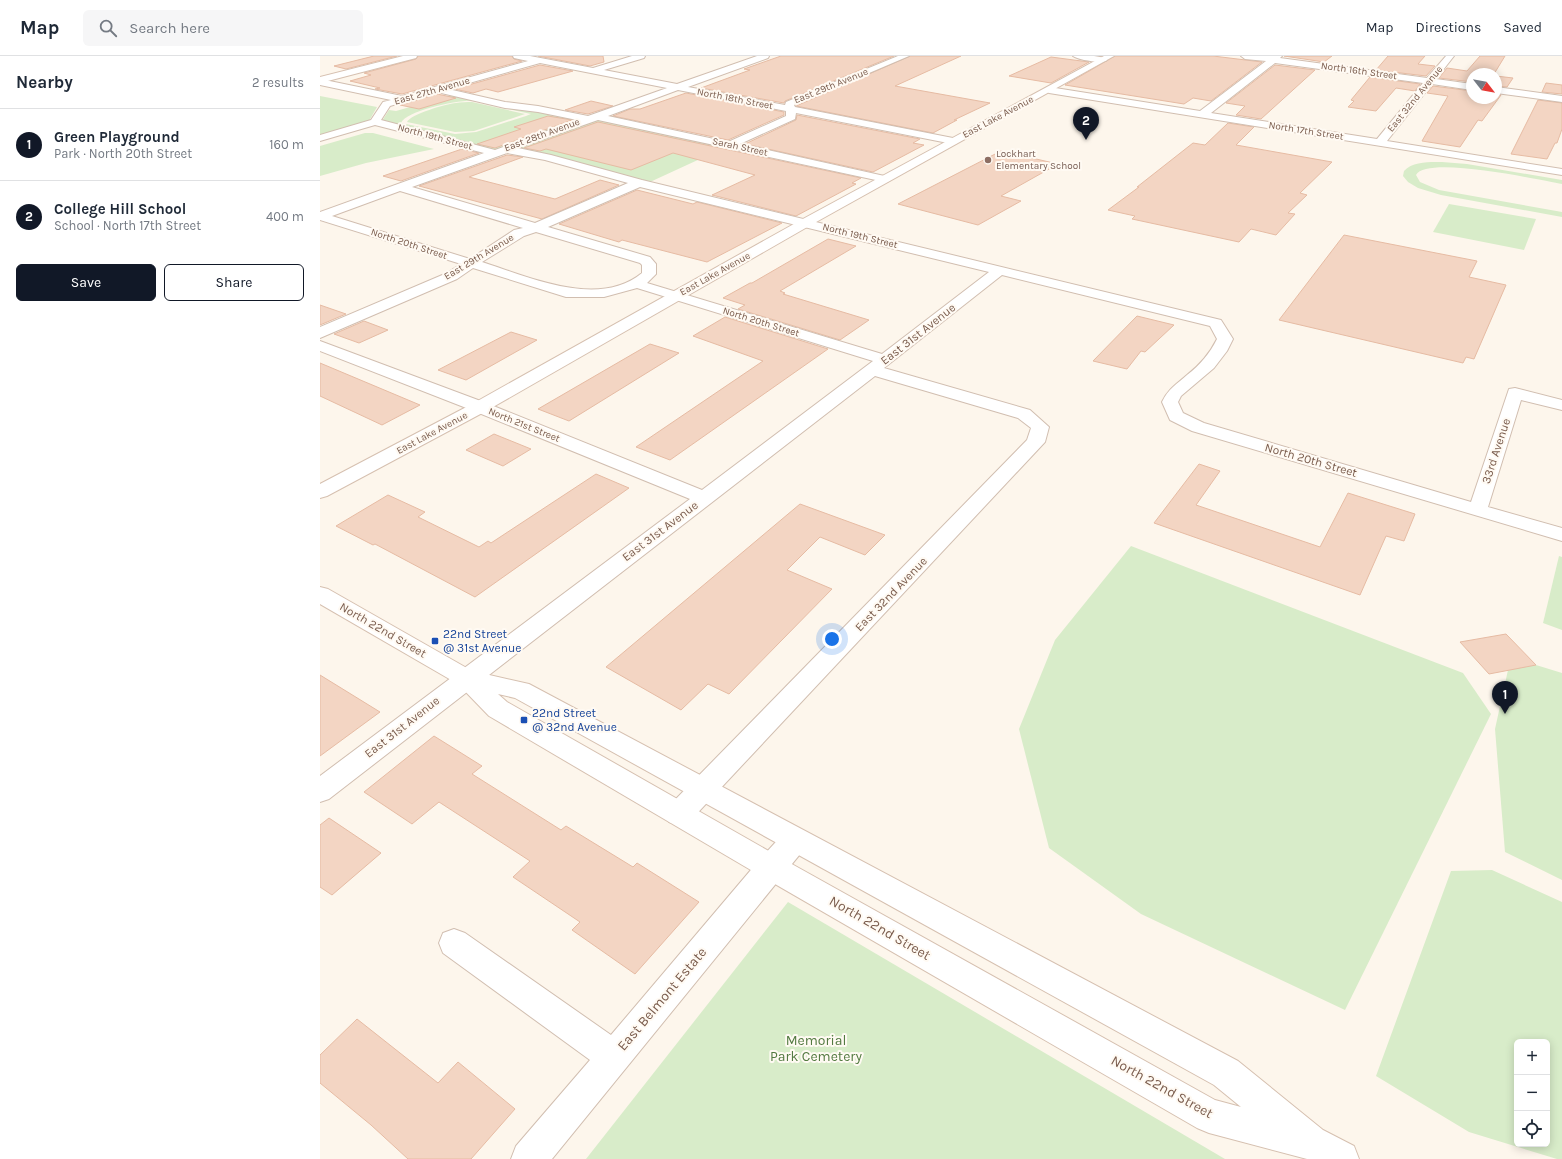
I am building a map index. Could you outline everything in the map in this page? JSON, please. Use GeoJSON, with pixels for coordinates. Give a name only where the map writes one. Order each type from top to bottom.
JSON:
{"type":"FeatureCollection","features":[{"type":"Feature","properties":{"kind":"street"},"geometry":{"type":"LineString","coordinates":[[320,81],[413,56]]}},
{"type":"Feature","properties":{"kind":"street","name":"North 18th Street"},"geometry":{"type":"LineString","coordinates":[[517,56],[953,141]]}},
{"type":"Feature","properties":{"kind":"street","name":"East 27th Avenue"},"geometry":{"type":"LineString","coordinates":[[375,122],[386,104],[554,56]]}},
{"type":"Feature","properties":{"kind":"street"},"geometry":{"type":"LineString","coordinates":[[592,71],[640,56]]}},
{"type":"Feature","properties":{"kind":"street","name":"East 28th Avenue"},"geometry":{"type":"LineString","coordinates":[[320,216],[591,117],[765,56]]}},
{"type":"Feature","properties":{"kind":"street","name":"East 29th Avenue"},"geometry":{"type":"LineString","coordinates":[[730,145],[791,117],[789,104],[904,56]]}},
{"type":"Feature","properties":{"kind":"street"},"geometry":{"type":"LineString","coordinates":[[1077,56],[1107,58]]}},
{"type":"Feature","properties":{"kind":"street","name":"North 16th Street"},"geometry":{"type":"LineString","coordinates":[[1245,56],[1275,58],[1466,85]]}},
{"type":"Feature","properties":{"kind":"street","name":"East 32nd Avenue"},"geometry":{"type":"LineString","coordinates":[[1380,143],[1450,56]]}},
{"type":"Feature","properties":{"kind":"street","name":"East Lake Avenue"},"geometry":{"type":"LineString","coordinates":[[320,492],[480,407],[805,223],[1107,58]]}},
{"type":"Feature","properties":{"kind":"street"},"geometry":{"type":"LineString","coordinates":[[1203,114],[1275,58]]}},
{"type":"Feature","properties":{"kind":"street"},"geometry":{"type":"LineString","coordinates":[[320,81],[401,100]]}},
{"type":"Feature","properties":{"kind":"street","name":"Sarah Street"},"geometry":{"type":"LineString","coordinates":[[437,89],[505,105],[538,108],[591,117],[730,145],[885,179]]}},
{"type":"Feature","properties":{"kind":"street","name":"North 17th Street"},"geometry":{"type":"LineString","coordinates":[[1049,90],[1562,172]]}},
{"type":"Feature","properties":{"kind":"street"},"geometry":{"type":"LineString","coordinates":[[1502,91],[1562,99]]}},
{"type":"Feature","properties":{"kind":"street"},"geometry":{"type":"LineString","coordinates":[[320,138],[375,122]]}},
{"type":"Feature","properties":{"kind":"street","name":"North 19th Street"},"geometry":{"type":"LineString","coordinates":[[375,122],[500,151],[547,157],[639,183],[1216,322]]}},
{"type":"Feature","properties":{"kind":"street","name":"East 29th Avenue"},"geometry":{"type":"LineString","coordinates":[[320,333],[452,276],[519,233],[537,227],[639,183]]}},
{"type":"Feature","properties":{"kind":"street"},"geometry":{"type":"LineString","coordinates":[[399,187],[645,260],[649,264],[649,274],[637,284]]}},
{"type":"Feature","properties":{"kind":"street","name":"North 20th Street"},"geometry":{"type":"LineString","coordinates":[[320,216],[470,264],[566,292],[604,293],[637,284],[677,295],[1024,414],[1040,427],[1036,442]]}},
{"type":"Feature","properties":{"kind":"street","name":"East 31st Avenue"},"geometry":{"type":"LineString","coordinates":[[320,791],[466,678],[879,365],[1000,270]]}},
{"type":"Feature","properties":{"kind":"street","name":"North 20th Street"},"geometry":{"type":"LineString","coordinates":[[1216,322],[1225,339],[1218,355],[1193,379],[1175,392],[1170,402],[1176,416],[1198,427],[1562,535]]}},
{"type":"Feature","properties":{"kind":"street","name":"North 21st Street"},"geometry":{"type":"LineString","coordinates":[[320,346],[480,407],[704,498]]}},
{"type":"Feature","properties":{"kind":"street","name":"33rd Avenue"},"geometry":{"type":"LineString","coordinates":[[1478,509],[1515,393],[1562,405]]}},
{"type":"Feature","properties":{"kind":"street","name":"East 32nd Avenue"},"geometry":{"type":"LineString","coordinates":[[679,814],[704,790],[1036,442]]}},
{"type":"Feature","properties":{"kind":"street","name":"North 22nd Street"},"geometry":{"type":"LineString","coordinates":[[320,594],[466,678],[498,709],[771,867],[1209,1116],[1311,1142]]}},
{"type":"Feature","properties":{"kind":"street","name":"North 22nd Street"},"geometry":{"type":"LineString","coordinates":[[466,678],[521,690],[1226,1073],[1311,1142],[1341,1159]]}},
{"type":"Feature","properties":{"kind":"street","name":"East Belmont Estate"},"geometry":{"type":"LineString","coordinates":[[529,1159],[795,840]]}},
{"type":"Feature","properties":{"kind":"street"},"geometry":{"type":"LineString","coordinates":[[454,943],[614,1057]]}},
{"type":"Feature","properties":{"kind":"green space"},"geometry":{"type":"Polygon","coordinates":[[[452,95],[497,106],[468,101],[435,106],[405,118],[401,123],[455,134],[476,132],[531,114],[499,107],[534,110],[578,119],[495,150],[382,121],[389,110],[396,111],[452,95]]]}},
{"type":"Feature","properties":{"kind":"green space"},"geometry":{"type":"Polygon","coordinates":[[[320,96],[377,107],[369,121],[320,136],[320,96]]]}},
{"type":"Feature","properties":{"kind":"green space"},"geometry":{"type":"Polygon","coordinates":[[[472,102],[525,114],[474,131],[455,132],[407,122],[415,116],[437,107],[472,102]]]}},
{"type":"Feature","properties":{"kind":"green space"},"geometry":{"type":"Polygon","coordinates":[[[596,119],[726,147],[650,182],[552,155],[515,148],[596,119]]]}},
{"type":"Feature","properties":{"kind":"green space"},"geometry":{"type":"Polygon","coordinates":[[[365,133],[373,133],[434,149],[366,163],[320,176],[320,146],[365,133]]]}},
{"type":"Feature","properties":{"kind":"green space"},"geometry":{"type":"Polygon","coordinates":[[[1442,162],[1467,164],[1562,180],[1562,184],[1484,170],[1440,167],[1424,169],[1416,175],[1420,182],[1439,190],[1562,212],[1562,217],[1441,195],[1418,188],[1408,182],[1403,176],[1404,171],[1412,165],[1442,162]]]}},
{"type":"Feature","properties":{"kind":"green space"},"geometry":{"type":"Polygon","coordinates":[[[1449,204],[1536,219],[1524,250],[1433,232],[1449,204]]]}},
{"type":"Feature","properties":{"kind":"green space"},"geometry":{"type":"Polygon","coordinates":[[[1131,546],[1463,673],[1491,714],[1345,1010],[1141,914],[1049,848],[1019,729],[1055,640],[1131,546]]]}},
{"type":"Feature","properties":{"kind":"green space"},"geometry":{"type":"Polygon","coordinates":[[[1559,556],[1562,557],[1562,630],[1543,623],[1559,556]]]}},
{"type":"Feature","properties":{"kind":"green space"},"geometry":{"type":"Polygon","coordinates":[[[1536,665],[1562,673],[1562,880],[1505,852],[1495,729],[1508,670],[1536,665]]]}},
{"type":"Feature","properties":{"kind":"green space"},"geometry":{"type":"Polygon","coordinates":[[[1492,870],[1562,902],[1562,1159],[1557,1159],[1518,1147],[1550,1147],[1550,1039],[1514,1039],[1514,1146],[1469,1132],[1376,1076],[1451,871],[1492,870]]]}},
{"type":"Feature","properties":{"kind":"green space","name":"Memorial Park Cemetery"},"geometry":{"type":"Polygon","coordinates":[[[788,902],[1225,1159],[586,1159],[788,902]]]}},
{"type":"Feature","properties":{"kind":"building"},"geometry":{"type":"Polygon","coordinates":[[[374,56],[397,56],[346,69],[334,66],[374,56]]]}},
{"type":"Feature","properties":{"kind":"building"},"geometry":{"type":"Polygon","coordinates":[[[418,56],[512,56],[514,59],[522,61],[402,94],[375,89],[380,88],[350,81],[371,75],[364,73],[416,59],[418,56]]]}},
{"type":"Feature","properties":{"kind":"building"},"geometry":{"type":"Polygon","coordinates":[[[538,56],[603,56],[604,62],[590,66],[538,56]]]}},
{"type":"Feature","properties":{"kind":"building"},"geometry":{"type":"Polygon","coordinates":[[[781,56],[894,56],[785,101],[784,103],[701,88],[750,70],[744,69],[781,56]]]}},
{"type":"Feature","properties":{"kind":"building"},"geometry":{"type":"Polygon","coordinates":[[[910,56],[961,56],[895,86],[990,103],[954,120],[957,120],[933,133],[796,106],[910,56]]]}},
{"type":"Feature","properties":{"kind":"building"},"geometry":{"type":"Polygon","coordinates":[[[1115,56],[1213,56],[1262,62],[1211,101],[1193,98],[1184,104],[1065,85],[1115,56]]]}},
{"type":"Feature","properties":{"kind":"building"},"geometry":{"type":"Polygon","coordinates":[[[1284,56],[1332,56],[1324,62],[1284,56]]]}},
{"type":"Feature","properties":{"kind":"building"},"geometry":{"type":"Polygon","coordinates":[[[1388,56],[1425,56],[1418,64],[1435,66],[1426,76],[1376,70],[1388,56]]]}},
{"type":"Feature","properties":{"kind":"building"},"geometry":{"type":"Polygon","coordinates":[[[1480,56],[1505,56],[1498,68],[1470,68],[1480,56]]]}},
{"type":"Feature","properties":{"kind":"building"},"geometry":{"type":"Polygon","coordinates":[[[1051,57],[1089,62],[1051,83],[1009,76],[1051,57]]]}},
{"type":"Feature","properties":{"kind":"building"},"geometry":{"type":"Polygon","coordinates":[[[540,65],[573,71],[498,92],[486,89],[473,93],[454,89],[540,65]]]}},
{"type":"Feature","properties":{"kind":"building"},"geometry":{"type":"Polygon","coordinates":[[[1275,65],[1315,70],[1261,119],[1236,115],[1245,106],[1226,103],[1275,65]]]}},
{"type":"Feature","properties":{"kind":"building"},"geometry":{"type":"Polygon","coordinates":[[[1447,68],[1466,71],[1466,81],[1439,78],[1447,68]]]}},
{"type":"Feature","properties":{"kind":"building"},"geometry":{"type":"Polygon","coordinates":[[[1370,77],[1420,84],[1415,91],[1396,88],[1376,111],[1348,107],[1354,101],[1351,100],[1370,77]]]}},
{"type":"Feature","properties":{"kind":"building"},"geometry":{"type":"Polygon","coordinates":[[[1502,77],[1513,78],[1507,87],[1502,87],[1502,77]]]}},
{"type":"Feature","properties":{"kind":"building"},"geometry":{"type":"Polygon","coordinates":[[[1546,83],[1562,85],[1562,94],[1542,92],[1546,83]]]}},
{"type":"Feature","properties":{"kind":"building"},"geometry":{"type":"Polygon","coordinates":[[[1433,86],[1466,90],[1466,104],[1494,104],[1482,121],[1478,120],[1460,147],[1422,141],[1448,96],[1427,93],[1433,86]]]}},
{"type":"Feature","properties":{"kind":"building"},"geometry":{"type":"Polygon","coordinates":[[[686,93],[784,112],[784,115],[728,140],[613,116],[630,109],[640,109],[686,93]]]}},
{"type":"Feature","properties":{"kind":"building"},"geometry":{"type":"Polygon","coordinates":[[[437,94],[456,98],[419,109],[400,105],[437,94]]]}},
{"type":"Feature","properties":{"kind":"building"},"geometry":{"type":"Polygon","coordinates":[[[1538,100],[1562,103],[1562,129],[1557,143],[1555,143],[1547,159],[1511,154],[1538,100]]]}},
{"type":"Feature","properties":{"kind":"building"},"geometry":{"type":"Polygon","coordinates":[[[591,101],[613,106],[588,114],[565,110],[591,101]]]}},
{"type":"Feature","properties":{"kind":"building"},"geometry":{"type":"Polygon","coordinates":[[[797,115],[920,139],[913,143],[924,145],[873,172],[745,144],[796,120],[797,115]]]}},
{"type":"Feature","properties":{"kind":"building"},"geometry":{"type":"Polygon","coordinates":[[[548,116],[572,120],[495,148],[477,144],[521,129],[514,127],[548,116]]]}},
{"type":"Feature","properties":{"kind":"building"},"geometry":{"type":"Polygon","coordinates":[[[598,122],[861,178],[852,183],[856,184],[796,216],[712,195],[755,175],[673,153],[631,170],[546,149],[540,151],[524,148],[598,122]]]}},
{"type":"Feature","properties":{"kind":"building"},"geometry":{"type":"Polygon","coordinates":[[[1228,123],[1254,127],[1236,145],[1332,162],[1300,193],[1307,195],[1288,213],[1295,214],[1276,235],[1251,229],[1239,242],[1132,219],[1135,216],[1108,210],[1193,143],[1205,145],[1228,123]]]}},
{"type":"Feature","properties":{"kind":"building"},"geometry":{"type":"Polygon","coordinates":[[[462,149],[479,153],[401,181],[383,176],[462,149]]]}},
{"type":"Feature","properties":{"kind":"building"},"geometry":{"type":"Polygon","coordinates":[[[1001,151],[1058,164],[1001,196],[1021,201],[978,225],[898,204],[1001,151]]]}},
{"type":"Feature","properties":{"kind":"building"},"geometry":{"type":"Polygon","coordinates":[[[507,155],[523,157],[469,177],[555,199],[600,180],[619,185],[542,219],[419,186],[507,155]]]}},
{"type":"Feature","properties":{"kind":"building"},"geometry":{"type":"Polygon","coordinates":[[[637,190],[693,204],[697,202],[782,223],[707,262],[622,240],[619,242],[559,224],[637,190]]]}},
{"type":"Feature","properties":{"kind":"building"},"geometry":{"type":"Polygon","coordinates":[[[1344,235],[1477,261],[1469,277],[1506,285],[1474,359],[1466,357],[1463,363],[1279,320],[1344,235]]]}},
{"type":"Feature","properties":{"kind":"building"},"geometry":{"type":"Polygon","coordinates":[[[828,239],[856,246],[780,291],[785,293],[783,294],[869,320],[840,340],[738,309],[745,305],[723,298],[752,283],[828,239]]]}},
{"type":"Feature","properties":{"kind":"building"},"geometry":{"type":"Polygon","coordinates":[[[320,305],[346,314],[320,325],[320,305]]]}},
{"type":"Feature","properties":{"kind":"building"},"geometry":{"type":"Polygon","coordinates":[[[1137,316],[1174,325],[1145,352],[1141,351],[1127,369],[1093,361],[1137,316]]]}},
{"type":"Feature","properties":{"kind":"building"},"geometry":{"type":"Polygon","coordinates":[[[725,317],[828,349],[670,460],[636,447],[763,361],[693,336],[725,317]]]}},
{"type":"Feature","properties":{"kind":"building"},"geometry":{"type":"Polygon","coordinates":[[[364,321],[388,330],[359,343],[334,334],[364,321]]]}},
{"type":"Feature","properties":{"kind":"building"},"geometry":{"type":"Polygon","coordinates":[[[511,332],[537,340],[466,380],[438,370],[511,332]]]}},
{"type":"Feature","properties":{"kind":"building"},"geometry":{"type":"Polygon","coordinates":[[[650,344],[679,353],[569,421],[538,409],[650,344]]]}},
{"type":"Feature","properties":{"kind":"building"},"geometry":{"type":"Polygon","coordinates":[[[320,363],[420,405],[382,425],[320,396],[320,363]]]}},
{"type":"Feature","properties":{"kind":"building"},"geometry":{"type":"Polygon","coordinates":[[[494,434],[531,449],[503,466],[466,450],[494,434]]]}},
{"type":"Feature","properties":{"kind":"building"},"geometry":{"type":"Polygon","coordinates":[[[1199,464],[1220,471],[1196,505],[1320,547],[1348,493],[1415,514],[1404,541],[1386,536],[1360,595],[1154,523],[1199,464]]]}},
{"type":"Feature","properties":{"kind":"building"},"geometry":{"type":"Polygon","coordinates":[[[596,474],[629,488],[475,597],[375,544],[373,545],[336,526],[388,495],[425,512],[418,517],[479,547],[488,541],[491,543],[596,474]]]}},
{"type":"Feature","properties":{"kind":"building"},"geometry":{"type":"Polygon","coordinates":[[[800,504],[885,535],[865,555],[820,537],[787,570],[832,589],[729,694],[708,684],[681,710],[606,667],[800,504]]]}},
{"type":"Feature","properties":{"kind":"building"},"geometry":{"type":"Polygon","coordinates":[[[1506,634],[1536,665],[1489,674],[1460,642],[1506,634]]]}},
{"type":"Feature","properties":{"kind":"building"},"geometry":{"type":"Polygon","coordinates":[[[320,675],[380,712],[320,756],[320,675]]]}},
{"type":"Feature","properties":{"kind":"building"},"geometry":{"type":"Polygon","coordinates":[[[434,736],[482,766],[472,774],[561,830],[566,826],[633,867],[637,863],[699,902],[635,974],[572,930],[580,922],[513,877],[530,861],[439,802],[412,824],[364,792],[434,736]]]}},
{"type":"Feature","properties":{"kind":"building"},"geometry":{"type":"Polygon","coordinates":[[[329,818],[381,853],[332,895],[320,887],[320,825],[329,818]]]}},
{"type":"Feature","properties":{"kind":"building"},"geometry":{"type":"Polygon","coordinates":[[[357,1019],[438,1083],[458,1062],[515,1109],[471,1159],[408,1159],[371,1125],[320,1083],[320,1055],[357,1019]]]}},
{"type":"Feature","properties":{"kind":"place","name":"College Hill School"},"geometry":{"type":"Point","coordinates":[1086,140]}},
{"type":"Feature","properties":{"kind":"place","name":"Lockhart Elementary School"},"geometry":{"type":"Point","coordinates":[988,160]}},
{"type":"Feature","properties":{"kind":"place","name":"22nd Street @ 31st Avenue"},"geometry":{"type":"Point","coordinates":[435,641]}},
{"type":"Feature","properties":{"kind":"place","name":"Green Playground"},"geometry":{"type":"Point","coordinates":[1505,714]}},
{"type":"Feature","properties":{"kind":"place","name":"22nd Street @ 32nd Avenue"},"geometry":{"type":"Point","coordinates":[524,720]}}]}
